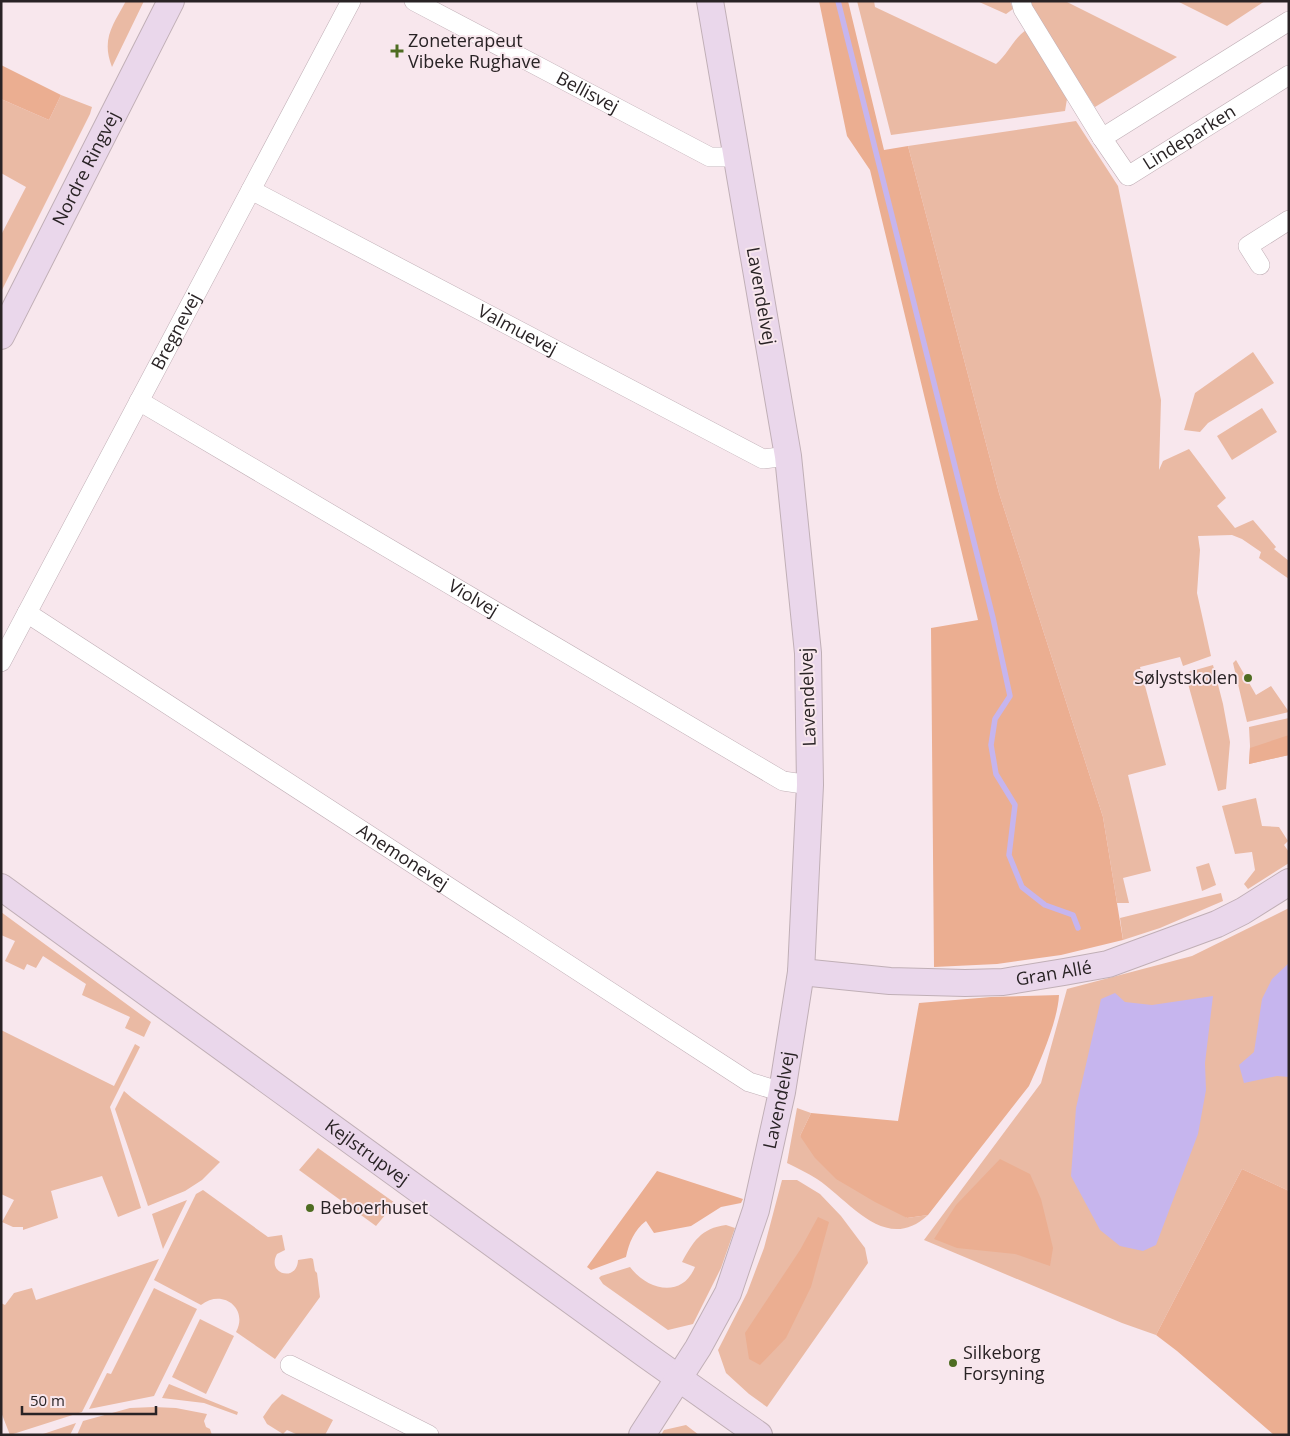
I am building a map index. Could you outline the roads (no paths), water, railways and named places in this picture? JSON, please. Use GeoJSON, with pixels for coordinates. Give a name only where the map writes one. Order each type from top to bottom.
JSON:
{"type":"FeatureCollection","features":[{"type":"Feature","properties":{"kind":"street","name":"Nordre Ringvej"},"geometry":{"type":"LineString","coordinates":[[1,336],[171,1]]}},
{"type":"Feature","properties":{"kind":"street","name":"Bregnevej"},"geometry":{"type":"LineString","coordinates":[[1,662],[351,1]]}},
{"type":"Feature","properties":{"kind":"street","name":"Bellisvej"},"geometry":{"type":"LineString","coordinates":[[414,1],[710,157],[738,158]]}},
{"type":"Feature","properties":{"kind":"street","name":"Lavendelvej"},"geometry":{"type":"LineString","coordinates":[[642,1435],[698,1348],[728,1293],[756,1210],[782,1092],[801,972],[810,785],[808,653],[788,456],[710,1]]}},
{"type":"Feature","properties":{"kind":"street","name":"Lindeparken"},"geometry":{"type":"LineString","coordinates":[[1021,1],[1023,9],[1102,138],[1128,176],[1289,75]]}},
{"type":"Feature","properties":{"kind":"street"},"geometry":{"type":"LineString","coordinates":[[1102,138],[1289,21]]}},
{"type":"Feature","properties":{"kind":"street","name":"Valmuevej"},"geometry":{"type":"LineString","coordinates":[[251,190],[763,459],[788,456]]}},
{"type":"Feature","properties":{"kind":"street"},"geometry":{"type":"LineString","coordinates":[[1260,265],[1248,246],[1289,220]]}},
{"type":"Feature","properties":{"kind":"street","name":"Violvej"},"geometry":{"type":"LineString","coordinates":[[139,401],[783,781],[810,785]]}},
{"type":"Feature","properties":{"kind":"street","name":"Anemonevej"},"geometry":{"type":"LineString","coordinates":[[27,613],[749,1082],[782,1092]]}},
{"type":"Feature","properties":{"kind":"street","name":"Gran Allé"},"geometry":{"type":"LineString","coordinates":[[801,972],[890,981],[940,983],[1003,982],[1108,964],[1217,924],[1243,911],[1289,882]]}},
{"type":"Feature","properties":{"kind":"street","name":"Kejlstrupvej"},"geometry":{"type":"LineString","coordinates":[[1,887],[758,1435]]}},
{"type":"Feature","properties":{"kind":"street"},"geometry":{"type":"LineString","coordinates":[[290,1365],[429,1435]]}},
{"type":"Feature","properties":{"kind":"waterway"},"geometry":{"type":"LineString","coordinates":[[838,1],[993,618],[1010,696],[995,719],[991,745],[996,774],[1015,805],[1009,855],[1022,887],[1045,905],[1073,915],[1078,928]]}},
{"type":"Feature","properties":{"kind":"place","name":"Zoneterapeut Vibeke Rughave"},"geometry":{"type":"Point","coordinates":[397,51]}},
{"type":"Feature","properties":{"kind":"place","name":"Sølystskolen"},"geometry":{"type":"Point","coordinates":[1248,678]}},
{"type":"Feature","properties":{"kind":"place","name":"Beboerhuset"},"geometry":{"type":"Point","coordinates":[310,1208]}},
{"type":"Feature","properties":{"kind":"place","name":"Silkeborg Forsyning"},"geometry":{"type":"Point","coordinates":[953,1363]}}]}
